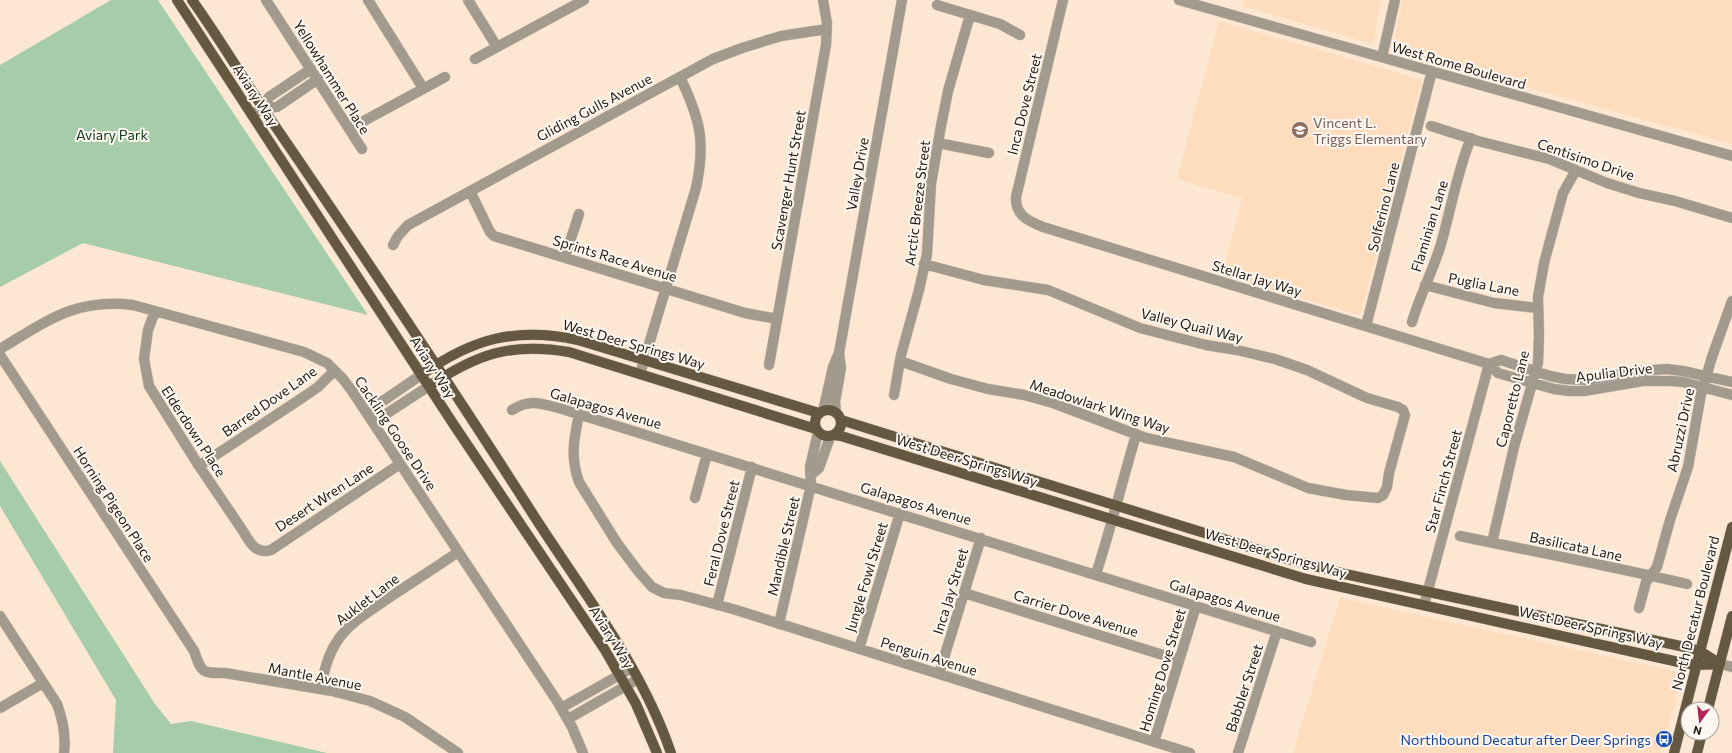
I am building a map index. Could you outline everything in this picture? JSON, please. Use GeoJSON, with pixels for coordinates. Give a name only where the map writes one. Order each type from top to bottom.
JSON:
{"type":"FeatureCollection","features":[{"type":"Feature","properties":{"kind":"main road","name":"Aviary Way"},"geometry":{"type":"LineString","coordinates":[[177,0],[421,375],[588,623],[626,686],[646,724],[657,753]]}},
{"type":"Feature","properties":{"kind":"main road","name":"Aviary Way"},"geometry":{"type":"LineString","coordinates":[[192,0],[443,376],[561,559],[603,621],[638,679],[656,715],[671,753]]}},
{"type":"Feature","properties":{"kind":"main road","name":"West Deer Springs Way"},"geometry":{"type":"LineString","coordinates":[[421,375],[451,355],[486,340],[508,336],[540,334],[578,340],[821,412]]}},
{"type":"Feature","properties":{"kind":"main road","name":"West Deer Springs Way"},"geometry":{"type":"LineString","coordinates":[[429,386],[443,376],[483,356],[503,351],[526,348],[548,348],[569,352],[817,431]]}},
{"type":"Feature","properties":{"kind":"main road"},"geometry":{"type":"LineString","coordinates":[[828,410],[838,417],[840,429],[832,436],[826,436],[817,431],[815,421],[821,412],[828,410]]}},
{"type":"Feature","properties":{"kind":"main road","name":"West Deer Springs Way"},"geometry":{"type":"LineString","coordinates":[[838,417],[1294,575],[1696,665],[1720,664]]}},
{"type":"Feature","properties":{"kind":"main road","name":"West Deer Springs Way"},"geometry":{"type":"LineString","coordinates":[[832,436],[841,436],[1115,513],[1310,565],[1700,651],[1720,664]]}},
{"type":"Feature","properties":{"kind":"main road","name":"North Decatur Boulevard"},"geometry":{"type":"LineString","coordinates":[[1674,753],[1732,528]]}},
{"type":"Feature","properties":{"kind":"main road"},"geometry":{"type":"LineString","coordinates":[[1710,701],[1732,616]]}},
{"type":"Feature","properties":{"kind":"main road"},"geometry":{"type":"LineString","coordinates":[[1697,753],[1700,741]]}},
{"type":"Feature","properties":{"kind":"street","name":"Yellowhammer Place"},"geometry":{"type":"LineString","coordinates":[[266,0],[362,149]]}},
{"type":"Feature","properties":{"kind":"street"},"geometry":{"type":"LineString","coordinates":[[368,0],[423,88]]}},
{"type":"Feature","properties":{"kind":"street"},"geometry":{"type":"LineString","coordinates":[[468,0],[498,47]]}},
{"type":"Feature","properties":{"kind":"street"},"geometry":{"type":"LineString","coordinates":[[475,59],[498,47],[570,3],[584,0]]}},
{"type":"Feature","properties":{"kind":"street","name":"Scavenger Hunt Street"},"geometry":{"type":"LineString","coordinates":[[769,365],[825,52],[827,29],[823,0]]}},
{"type":"Feature","properties":{"kind":"street","name":"Valley Drive"},"geometry":{"type":"LineString","coordinates":[[821,412],[833,367],[839,353],[902,0]]}},
{"type":"Feature","properties":{"kind":"street","name":"Inca Dove Street"},"geometry":{"type":"LineString","coordinates":[[1020,213],[1016,205],[1016,197],[1063,0]]}},
{"type":"Feature","properties":{"kind":"street","name":"West Rome Boulevard"},"geometry":{"type":"LineString","coordinates":[[1179,0],[1732,156]]}},
{"type":"Feature","properties":{"kind":"street"},"geometry":{"type":"LineString","coordinates":[[1382,57],[1394,0]]}},
{"type":"Feature","properties":{"kind":"street"},"geometry":{"type":"LineString","coordinates":[[937,5],[1000,24],[1020,35]]}},
{"type":"Feature","properties":{"kind":"street","name":"Arctic Breeze Street"},"geometry":{"type":"LineString","coordinates":[[894,395],[900,361],[919,290],[928,243],[931,184],[948,91],[970,16]]}},
{"type":"Feature","properties":{"kind":"street","name":"Gliding Gulls Avenue"},"geometry":{"type":"LineString","coordinates":[[393,245],[398,236],[408,225],[713,60],[781,36],[827,29]]}},
{"type":"Feature","properties":{"kind":"street"},"geometry":{"type":"LineString","coordinates":[[264,108],[269,97],[311,69]]}},
{"type":"Feature","properties":{"kind":"street","name":"Solferino Lane"},"geometry":{"type":"LineString","coordinates":[[1366,326],[1387,251],[1432,71]]}},
{"type":"Feature","properties":{"kind":"street"},"geometry":{"type":"LineString","coordinates":[[349,129],[445,77]]}},
{"type":"Feature","properties":{"kind":"street"},"geometry":{"type":"LineString","coordinates":[[640,374],[696,188],[701,162],[701,147],[697,118],[680,77]]}},
{"type":"Feature","properties":{"kind":"street"},"geometry":{"type":"LineString","coordinates":[[252,115],[264,108],[277,107],[318,79]]}},
{"type":"Feature","properties":{"kind":"street","name":"Centisimo Drive"},"geometry":{"type":"LineString","coordinates":[[1431,126],[1549,159],[1632,191],[1732,218]]}},
{"type":"Feature","properties":{"kind":"street","name":"Flaminian Lane"},"geometry":{"type":"LineString","coordinates":[[1412,322],[1418,300],[1441,244],[1462,164],[1471,138]]}},
{"type":"Feature","properties":{"kind":"street"},"geometry":{"type":"LineString","coordinates":[[938,143],[989,153]]}},
{"type":"Feature","properties":{"kind":"street","name":"Caporetto Lane"},"geometry":{"type":"LineString","coordinates":[[1492,542],[1514,447],[1536,371],[1539,351],[1539,290],[1551,235],[1563,193],[1576,170]]}},
{"type":"Feature","properties":{"kind":"street","name":"Sprints Race Avenue"},"geometry":{"type":"LineString","coordinates":[[470,191],[490,232],[494,236],[744,313],[777,319]]}},
{"type":"Feature","properties":{"kind":"street","name":"Stellar Jay Way"},"geometry":{"type":"LineString","coordinates":[[1020,213],[1025,219],[1043,227],[1489,364]]}},
{"type":"Feature","properties":{"kind":"street"},"geometry":{"type":"LineString","coordinates":[[566,257],[580,214]]}},
{"type":"Feature","properties":{"kind":"street","name":"Valley Quail Way"},"geometry":{"type":"LineString","coordinates":[[924,264],[984,280],[1048,290],[1140,328],[1206,346],[1237,350],[1275,359],[1307,370],[1367,398],[1398,407],[1403,410],[1405,415],[1404,421],[1389,473],[1387,487],[1383,496]]}},
{"type":"Feature","properties":{"kind":"street","name":"Puglia Lane"},"geometry":{"type":"LineString","coordinates":[[1425,285],[1494,303],[1538,308]]}},
{"type":"Feature","properties":{"kind":"street","name":"Abruzzi Drive"},"geometry":{"type":"LineString","coordinates":[[1639,608],[1644,587],[1650,576],[1658,567],[1670,520],[1688,467],[1703,387],[1732,301]]}},
{"type":"Feature","properties":{"kind":"street","name":"Cackling Goose Drive"},"geometry":{"type":"LineString","coordinates":[[0,349],[60,314],[89,305],[104,303],[121,304],[155,311],[294,348],[327,363],[352,391],[370,417],[561,708],[568,719],[584,753]]}},
{"type":"Feature","properties":{"kind":"street","name":"Elderdown Place"},"geometry":{"type":"LineString","coordinates":[[155,311],[148,330],[144,359],[149,386],[199,466],[250,543],[256,549],[262,550]]}},
{"type":"Feature","properties":{"kind":"street","name":"Valley Drive"},"geometry":{"type":"LineString","coordinates":[[838,417],[835,402],[841,368],[839,353]]}},
{"type":"Feature","properties":{"kind":"street","name":"Horning Pigeon Place"},"geometry":{"type":"LineString","coordinates":[[0,355],[194,651],[199,666],[202,669]]}},
{"type":"Feature","properties":{"kind":"street","name":"Apulia Drive"},"geometry":{"type":"LineString","coordinates":[[1732,382],[1682,371],[1652,369],[1587,380],[1566,379],[1501,360],[1489,364],[1498,373],[1554,389],[1584,392],[1637,382],[1656,381],[1683,382],[1732,395]]}},
{"type":"Feature","properties":{"kind":"street","name":"Meadowlark Wing Way"},"geometry":{"type":"LineString","coordinates":[[900,361],[951,379],[988,389],[1024,395],[1053,403],[1136,435],[1234,458],[1308,488],[1346,495],[1378,498],[1383,496]]}},
{"type":"Feature","properties":{"kind":"street","name":"Star Finch Street"},"geometry":{"type":"LineString","coordinates":[[1424,605],[1489,364]]}},
{"type":"Feature","properties":{"kind":"street","name":"Barred Dove Lane"},"geometry":{"type":"LineString","coordinates":[[199,466],[302,398],[334,371]]}},
{"type":"Feature","properties":{"kind":"street"},"geometry":{"type":"LineString","coordinates":[[421,375],[374,406],[370,417],[380,418],[429,386]]}},
{"type":"Feature","properties":{"kind":"street","name":"Galapagos Avenue"},"geometry":{"type":"LineString","coordinates":[[512,410],[522,404],[544,404],[752,467],[811,480],[900,513],[1311,642]]}},
{"type":"Feature","properties":{"kind":"street","name":"Penguin Avenue"},"geometry":{"type":"LineString","coordinates":[[579,414],[573,446],[575,470],[579,482],[628,558],[638,571],[659,591],[681,595],[717,605],[1190,753]]}},
{"type":"Feature","properties":{"kind":"street","name":"Mandible Street"},"geometry":{"type":"LineString","coordinates":[[779,624],[811,480],[810,467],[817,431]]}},
{"type":"Feature","properties":{"kind":"street"},"geometry":{"type":"LineString","coordinates":[[1096,574],[1115,513],[1136,435]]}},
{"type":"Feature","properties":{"kind":"street","name":"Mandible Street"},"geometry":{"type":"LineString","coordinates":[[811,480],[819,468],[832,436]]}},
{"type":"Feature","properties":{"kind":"street"},"geometry":{"type":"LineString","coordinates":[[695,498],[707,454]]}},
{"type":"Feature","properties":{"kind":"street","name":"Desert Wren Lane"},"geometry":{"type":"LineString","coordinates":[[262,550],[271,550],[279,543],[400,464]]}},
{"type":"Feature","properties":{"kind":"street","name":"Feral Dove Street"},"geometry":{"type":"LineString","coordinates":[[717,605],[752,467]]}},
{"type":"Feature","properties":{"kind":"street","name":"Jungle Fowl Street"},"geometry":{"type":"LineString","coordinates":[[859,649],[900,513]]}},
{"type":"Feature","properties":{"kind":"street","name":"Basilicata Lane"},"geometry":{"type":"LineString","coordinates":[[1460,536],[1570,557],[1687,584]]}},
{"type":"Feature","properties":{"kind":"street","name":"Inca Jay Street"},"geometry":{"type":"LineString","coordinates":[[939,674],[981,538]]}},
{"type":"Feature","properties":{"kind":"street","name":"Auklet Lane"},"geometry":{"type":"LineString","coordinates":[[320,689],[332,650],[336,642],[349,627],[458,552]]}},
{"type":"Feature","properties":{"kind":"street","name":"Carrier Dove Avenue"},"geometry":{"type":"LineString","coordinates":[[964,593],[1179,660]]}},
{"type":"Feature","properties":{"kind":"street","name":"Homing Dove Street"},"geometry":{"type":"LineString","coordinates":[[1154,742],[1196,606]]}},
{"type":"Feature","properties":{"kind":"street"},"geometry":{"type":"LineString","coordinates":[[0,616],[57,704],[62,719],[64,753]]}},
{"type":"Feature","properties":{"kind":"street","name":"Babbler Street"},"geometry":{"type":"LineString","coordinates":[[1238,753],[1277,631]]}},
{"type":"Feature","properties":{"kind":"street","name":"West Deer Springs Way"},"geometry":{"type":"LineString","coordinates":[[1720,664],[1732,667]]}},
{"type":"Feature","properties":{"kind":"street"},"geometry":{"type":"LineString","coordinates":[[561,708],[632,668]]}},
{"type":"Feature","properties":{"kind":"street","name":"Mantle Avenue"},"geometry":{"type":"LineString","coordinates":[[202,669],[212,673],[225,673],[343,693],[382,706],[417,724],[458,753]]}},
{"type":"Feature","properties":{"kind":"street"},"geometry":{"type":"LineString","coordinates":[[568,719],[638,679]]}},
{"type":"Feature","properties":{"kind":"street"},"geometry":{"type":"LineString","coordinates":[[0,708],[43,683]]}},
{"type":"Feature","properties":{"kind":"shaded area"},"geometry":{"type":"Polygon","coordinates":[[[1244,0],[1381,0],[1373,44],[1243,6],[1244,0]]]}},
{"type":"Feature","properties":{"kind":"shaded area"},"geometry":{"type":"Polygon","coordinates":[[[1403,0],[1732,0],[1732,144],[1392,50],[1403,0]]]}},
{"type":"Feature","properties":{"kind":"shaded area","name":"Vincent L. Triggs Elementary"},"geometry":{"type":"Polygon","coordinates":[[[1219,21],[1422,80],[1360,315],[1222,275],[1242,198],[1177,179],[1219,21]]]}},
{"type":"Feature","properties":{"kind":"shaded area"},"geometry":{"type":"Polygon","coordinates":[[[1340,598],[1683,673],[1661,753],[1293,753],[1340,598]]]}},
{"type":"Feature","properties":{"kind":"green space","name":"Aviary Park"},"geometry":{"type":"Polygon","coordinates":[[[111,0],[158,0],[368,315],[83,243],[0,287],[0,65],[111,0]]]}},
{"type":"Feature","properties":{"kind":"green space"},"geometry":{"type":"Polygon","coordinates":[[[0,461],[155,704],[171,724],[191,721],[327,753],[113,753],[116,700],[0,506],[0,461]]]}},
{"type":"Feature","properties":{"kind":"place","name":"Vincent L. Triggs Elementary"},"geometry":{"type":"Point","coordinates":[1300,130]}},
{"type":"Feature","properties":{"kind":"place","name":"Northbound Decatur after Deer Springs"},"geometry":{"type":"Point","coordinates":[1664,739]}}]}
